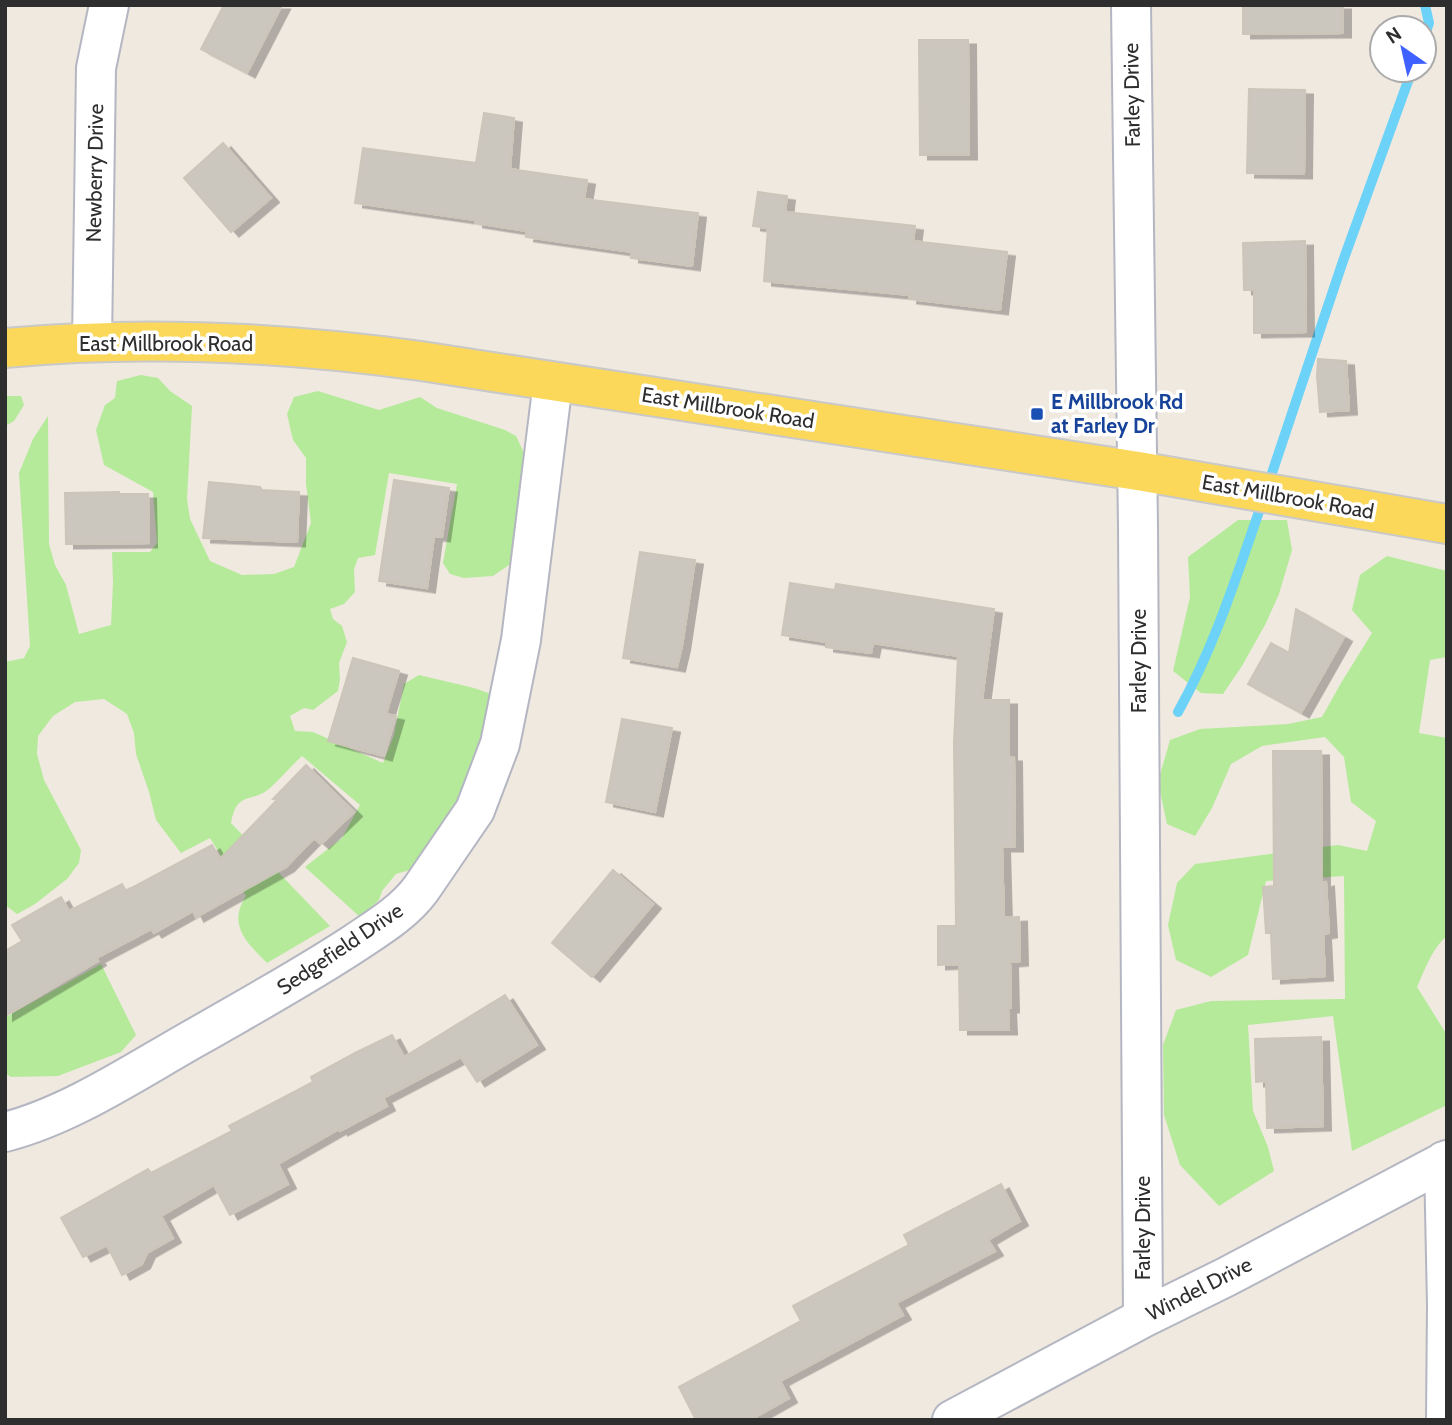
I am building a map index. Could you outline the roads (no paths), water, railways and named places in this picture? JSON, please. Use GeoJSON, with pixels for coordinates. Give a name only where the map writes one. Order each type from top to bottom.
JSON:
{"type":"FeatureCollection","features":[{"type":"Feature","properties":{"kind":"main road","name":"East Millbrook Road"},"geometry":{"type":"LineString","coordinates":[[5,348],[92,342],[207,342],[312,348],[421,361],[1138,471],[1447,524]]}},
{"type":"Feature","properties":{"kind":"street","name":"Newberry Drive"},"geometry":{"type":"LineString","coordinates":[[92,342],[96,68],[109,5]]}},
{"type":"Feature","properties":{"kind":"street","name":"Farley Drive"},"geometry":{"type":"LineString","coordinates":[[1131,5],[1138,471],[1143,1318]]}},
{"type":"Feature","properties":{"kind":"street","name":"Sedgefield Drive"},"geometry":{"type":"LineString","coordinates":[[5,1132],[28,1126],[72,1106],[287,986],[385,923],[421,889],[475,810],[500,744],[521,640],[553,382]]}},
{"type":"Feature","properties":{"kind":"street","name":"Windel Drive"},"geometry":{"type":"LineString","coordinates":[[952,1420],[1445,1161]]}},
{"type":"Feature","properties":{"kind":"street"},"geometry":{"type":"LineString","coordinates":[[1445,1161],[1446,1420]]}},
{"type":"Feature","properties":{"kind":"waterway"},"geometry":{"type":"LineString","coordinates":[[1425,5],[1427,14]]}},
{"type":"Feature","properties":{"kind":"waterway"},"geometry":{"type":"LineString","coordinates":[[1268,485],[1343,261],[1407,84]]}},
{"type":"Feature","properties":{"kind":"waterway"},"geometry":{"type":"LineString","coordinates":[[1178,712],[1215,635],[1263,500]]}},
{"type":"Feature","properties":{"kind":"place","name":"E Millbrook Rd at Farley Dr"},"geometry":{"type":"Point","coordinates":[1037,414]}}]}
